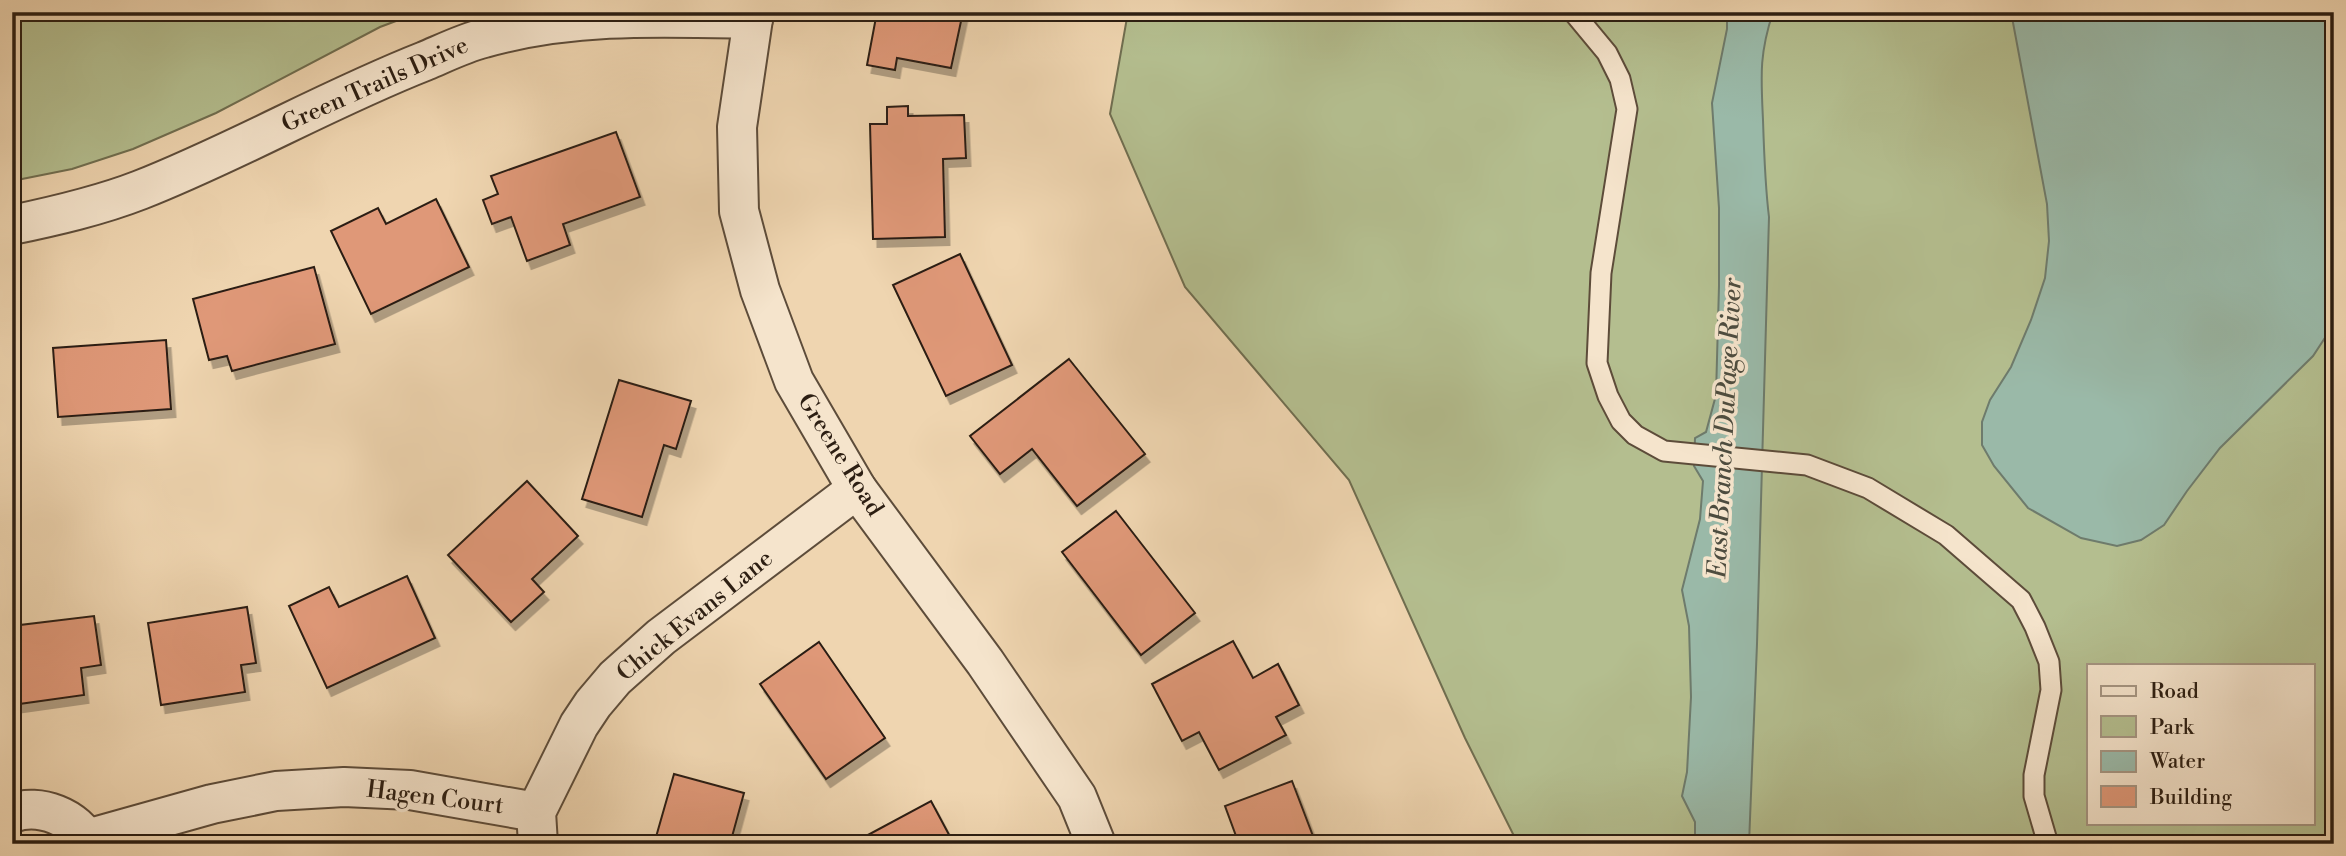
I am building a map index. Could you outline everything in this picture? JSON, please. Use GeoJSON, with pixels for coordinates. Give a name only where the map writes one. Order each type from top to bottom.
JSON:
{"type":"FeatureCollection","features":[{"type":"Feature","properties":{"kind":"street","name":"Green Trails Drive"},"geometry":{"type":"LineString","coordinates":[[12,225],[64,215],[139,191],[369,83],[482,38],[528,27],[579,20],[631,16],[753,16]]}},
{"type":"Feature","properties":{"kind":"street","name":"Greene Road"},"geometry":{"type":"LineString","coordinates":[[753,16],[737,127],[739,211],[760,289],[794,381],[857,489],[985,662],[1077,797],[1096,844]]}},
{"type":"Feature","properties":{"kind":"street","name":"Chick Evans Lane"},"geometry":{"type":"LineString","coordinates":[[537,828],[579,725],[615,678],[661,637],[857,489]]}},
{"type":"Feature","properties":{"kind":"street","name":"Hagen Court"},"geometry":{"type":"LineString","coordinates":[[12,813],[42,810],[66,819],[88,841],[212,804],[276,791],[344,787],[410,790],[537,828]]}},
{"type":"Feature","properties":{"kind":"lane"},"geometry":{"type":"LineString","coordinates":[[1573,12],[1607,53],[1620,79],[1627,109],[1601,273],[1597,363],[1608,396],[1621,421],[1635,435],[1664,451],[1807,465],[1868,488],[1946,535],[2021,600],[2049,662],[2051,690],[2034,775],[2034,796],[2048,844]]}},
{"type":"Feature","properties":{"kind":"green space"},"geometry":{"type":"Polygon","coordinates":[[[12,12],[420,12],[380,27],[216,113],[133,149],[72,169],[12,181],[12,12]]]}},
{"type":"Feature","properties":{"kind":"green space"},"geometry":{"type":"Polygon","coordinates":[[[1128,12],[2334,12],[2334,844],[1518,844],[1465,738],[1349,480],[1185,287],[1110,114],[1128,12]]]}},
{"type":"Feature","properties":{"kind":"water","name":"East Branch DuPage River"},"geometry":{"type":"Polygon","coordinates":[[[1727,12],[1773,12],[1763,53],[1762,78],[1769,217],[1757,644],[1749,844],[1695,844],[1695,822],[1682,796],[1687,772],[1691,697],[1689,626],[1682,590],[1700,519],[1703,481],[1694,466],[1695,438],[1706,432],[1716,395],[1719,208],[1712,103],[1727,29],[1727,12]]]}},
{"type":"Feature","properties":{"kind":"water"},"geometry":{"type":"Polygon","coordinates":[[[2011,12],[2334,12],[2334,324],[2313,356],[2220,448],[2164,525],[2141,540],[2117,546],[2081,538],[2028,508],[1994,466],[1982,445],[1982,422],[1990,400],[2011,367],[2045,278],[2049,241],[2047,204],[2011,12]]]}},
{"type":"Feature","properties":{"kind":"building"},"geometry":{"type":"Polygon","coordinates":[[[877,12],[963,12],[951,68],[897,58],[895,70],[867,65],[877,12]]]}},
{"type":"Feature","properties":{"kind":"building"},"geometry":{"type":"Polygon","coordinates":[[[908,106],[908,116],[964,115],[966,158],[943,159],[945,237],[873,239],[870,124],[887,124],[887,107],[908,106]]]}},
{"type":"Feature","properties":{"kind":"building"},"geometry":{"type":"Polygon","coordinates":[[[616,132],[640,197],[563,224],[570,245],[527,261],[511,217],[492,224],[483,200],[498,194],[491,176],[616,132]]]}},
{"type":"Feature","properties":{"kind":"building"},"geometry":{"type":"Polygon","coordinates":[[[436,199],[469,267],[371,314],[331,231],[378,208],[386,224],[436,199]]]}},
{"type":"Feature","properties":{"kind":"building"},"geometry":{"type":"Polygon","coordinates":[[[960,254],[1012,365],[946,396],[893,285],[960,254]]]}},
{"type":"Feature","properties":{"kind":"building"},"geometry":{"type":"Polygon","coordinates":[[[314,267],[335,344],[232,371],[227,356],[209,360],[193,299],[314,267]]]}},
{"type":"Feature","properties":{"kind":"building"},"geometry":{"type":"Polygon","coordinates":[[[166,340],[171,409],[58,417],[53,348],[166,340]]]}},
{"type":"Feature","properties":{"kind":"building"},"geometry":{"type":"Polygon","coordinates":[[[1069,359],[1145,454],[1077,506],[1032,449],[1000,474],[970,436],[1069,359]]]}},
{"type":"Feature","properties":{"kind":"building"},"geometry":{"type":"Polygon","coordinates":[[[619,380],[691,401],[676,449],[664,445],[642,517],[582,499],[619,380]]]}},
{"type":"Feature","properties":{"kind":"building"},"geometry":{"type":"Polygon","coordinates":[[[527,481],[578,536],[532,579],[544,592],[511,622],[448,555],[527,481]]]}},
{"type":"Feature","properties":{"kind":"building"},"geometry":{"type":"Polygon","coordinates":[[[1116,511],[1195,613],[1141,655],[1062,552],[1116,511]]]}},
{"type":"Feature","properties":{"kind":"building"},"geometry":{"type":"Polygon","coordinates":[[[407,576],[435,638],[327,688],[289,606],[329,587],[339,607],[407,576]]]}},
{"type":"Feature","properties":{"kind":"building"},"geometry":{"type":"Polygon","coordinates":[[[247,607],[256,663],[241,665],[245,692],[161,705],[148,623],[247,607]]]}},
{"type":"Feature","properties":{"kind":"building"},"geometry":{"type":"Polygon","coordinates":[[[94,616],[101,665],[81,668],[84,695],[12,705],[12,626],[94,616]]]}},
{"type":"Feature","properties":{"kind":"building"},"geometry":{"type":"Polygon","coordinates":[[[1233,641],[1253,678],[1278,664],[1299,705],[1276,717],[1286,735],[1219,770],[1199,732],[1182,741],[1152,684],[1233,641]]]}},
{"type":"Feature","properties":{"kind":"building"},"geometry":{"type":"Polygon","coordinates":[[[819,642],[885,738],[826,779],[760,684],[819,642]]]}},
{"type":"Feature","properties":{"kind":"building"},"geometry":{"type":"Polygon","coordinates":[[[674,774],[744,793],[730,844],[654,844],[674,774]]]}},
{"type":"Feature","properties":{"kind":"building"},"geometry":{"type":"Polygon","coordinates":[[[1292,781],[1316,844],[1239,844],[1225,806],[1292,781]]]}},
{"type":"Feature","properties":{"kind":"building"},"geometry":{"type":"Polygon","coordinates":[[[931,801],[954,844],[870,844],[866,836],[931,801]]]}}]}
